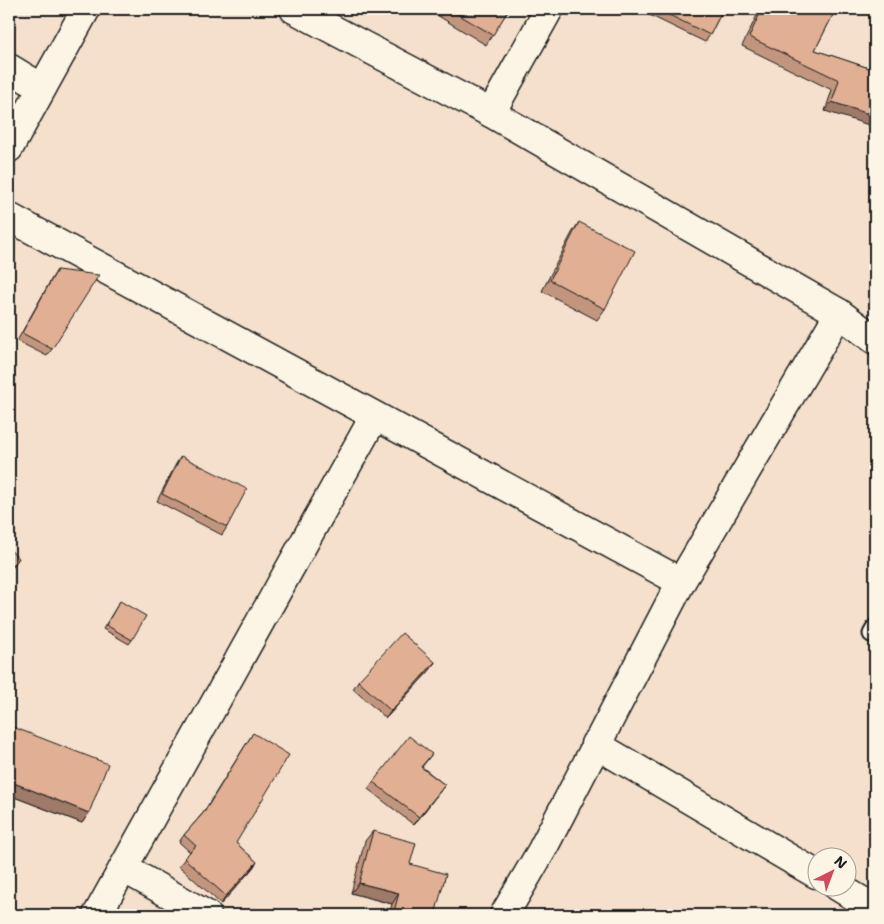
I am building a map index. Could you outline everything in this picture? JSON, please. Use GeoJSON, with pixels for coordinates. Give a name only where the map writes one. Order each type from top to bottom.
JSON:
{"type":"FeatureCollection","features":[{"type":"Feature","properties":{"kind":"street"},"geometry":{"type":"LineString","coordinates":[[9,148],[86,9]]}},
{"type":"Feature","properties":{"kind":"street"},"geometry":{"type":"LineString","coordinates":[[294,9],[491,113],[838,313],[875,340]]}},
{"type":"Feature","properties":{"kind":"street"},"geometry":{"type":"LineString","coordinates":[[491,113],[549,9]]}},
{"type":"Feature","properties":{"kind":"street"},"geometry":{"type":"LineString","coordinates":[[9,68],[42,88]]}},
{"type":"Feature","properties":{"kind":"street"},"geometry":{"type":"LineString","coordinates":[[9,217],[680,582]]}},
{"type":"Feature","properties":{"kind":"street"},"geometry":{"type":"LineString","coordinates":[[504,915],[542,850],[680,582],[838,313]]}},
{"type":"Feature","properties":{"kind":"street"},"geometry":{"type":"LineString","coordinates":[[97,915],[374,417]]}},
{"type":"Feature","properties":{"kind":"street"},"geometry":{"type":"LineString","coordinates":[[596,744],[806,868]]}},
{"type":"Feature","properties":{"kind":"street"},"geometry":{"type":"LineString","coordinates":[[123,868],[207,915]]}},
{"type":"Feature","properties":{"kind":"street"},"geometry":{"type":"LineString","coordinates":[[854,896],[875,908]]}},
{"type":"Feature","properties":{"kind":"building"},"geometry":{"type":"Polygon","coordinates":[[[449,9],[509,9],[493,35],[449,9]]]}},
{"type":"Feature","properties":{"kind":"building"},"geometry":{"type":"Polygon","coordinates":[[[657,9],[723,9],[710,35],[657,9]]]}},
{"type":"Feature","properties":{"kind":"building"},"geometry":{"type":"Polygon","coordinates":[[[762,9],[836,9],[815,50],[875,70],[875,116],[832,102],[839,80],[749,37],[762,9]]]}},
{"type":"Feature","properties":{"kind":"building"},"geometry":{"type":"Polygon","coordinates":[[[579,222],[635,251],[605,309],[550,280],[579,222]]]}},
{"type":"Feature","properties":{"kind":"building"},"geometry":{"type":"Polygon","coordinates":[[[57,270],[99,275],[52,349],[22,333],[57,270]]]}},
{"type":"Feature","properties":{"kind":"building"},"geometry":{"type":"Polygon","coordinates":[[[181,456],[247,489],[227,527],[162,494],[181,456]]]}},
{"type":"Feature","properties":{"kind":"building"},"geometry":{"type":"Polygon","coordinates":[[[9,549],[19,558],[9,569],[9,549]]]}},
{"type":"Feature","properties":{"kind":"building"},"geometry":{"type":"Polygon","coordinates":[[[120,601],[146,616],[132,640],[106,625],[120,601]]]}},
{"type":"Feature","properties":{"kind":"building"},"geometry":{"type":"Polygon","coordinates":[[[402,633],[435,662],[391,711],[358,681],[402,633]]]}},
{"type":"Feature","properties":{"kind":"building"},"geometry":{"type":"Polygon","coordinates":[[[13,727],[108,764],[89,813],[9,781],[9,739],[13,727]]]}},
{"type":"Feature","properties":{"kind":"building"},"geometry":{"type":"Polygon","coordinates":[[[253,733],[289,755],[236,843],[257,862],[226,896],[184,858],[196,846],[184,835],[205,811],[253,733]]]}},
{"type":"Feature","properties":{"kind":"building"},"geometry":{"type":"Polygon","coordinates":[[[409,736],[432,754],[421,767],[445,785],[419,817],[373,782],[409,736]]]}},
{"type":"Feature","properties":{"kind":"building"},"geometry":{"type":"Polygon","coordinates":[[[373,831],[416,843],[410,864],[446,874],[435,915],[393,915],[399,893],[359,883],[373,831]]]}}]}
